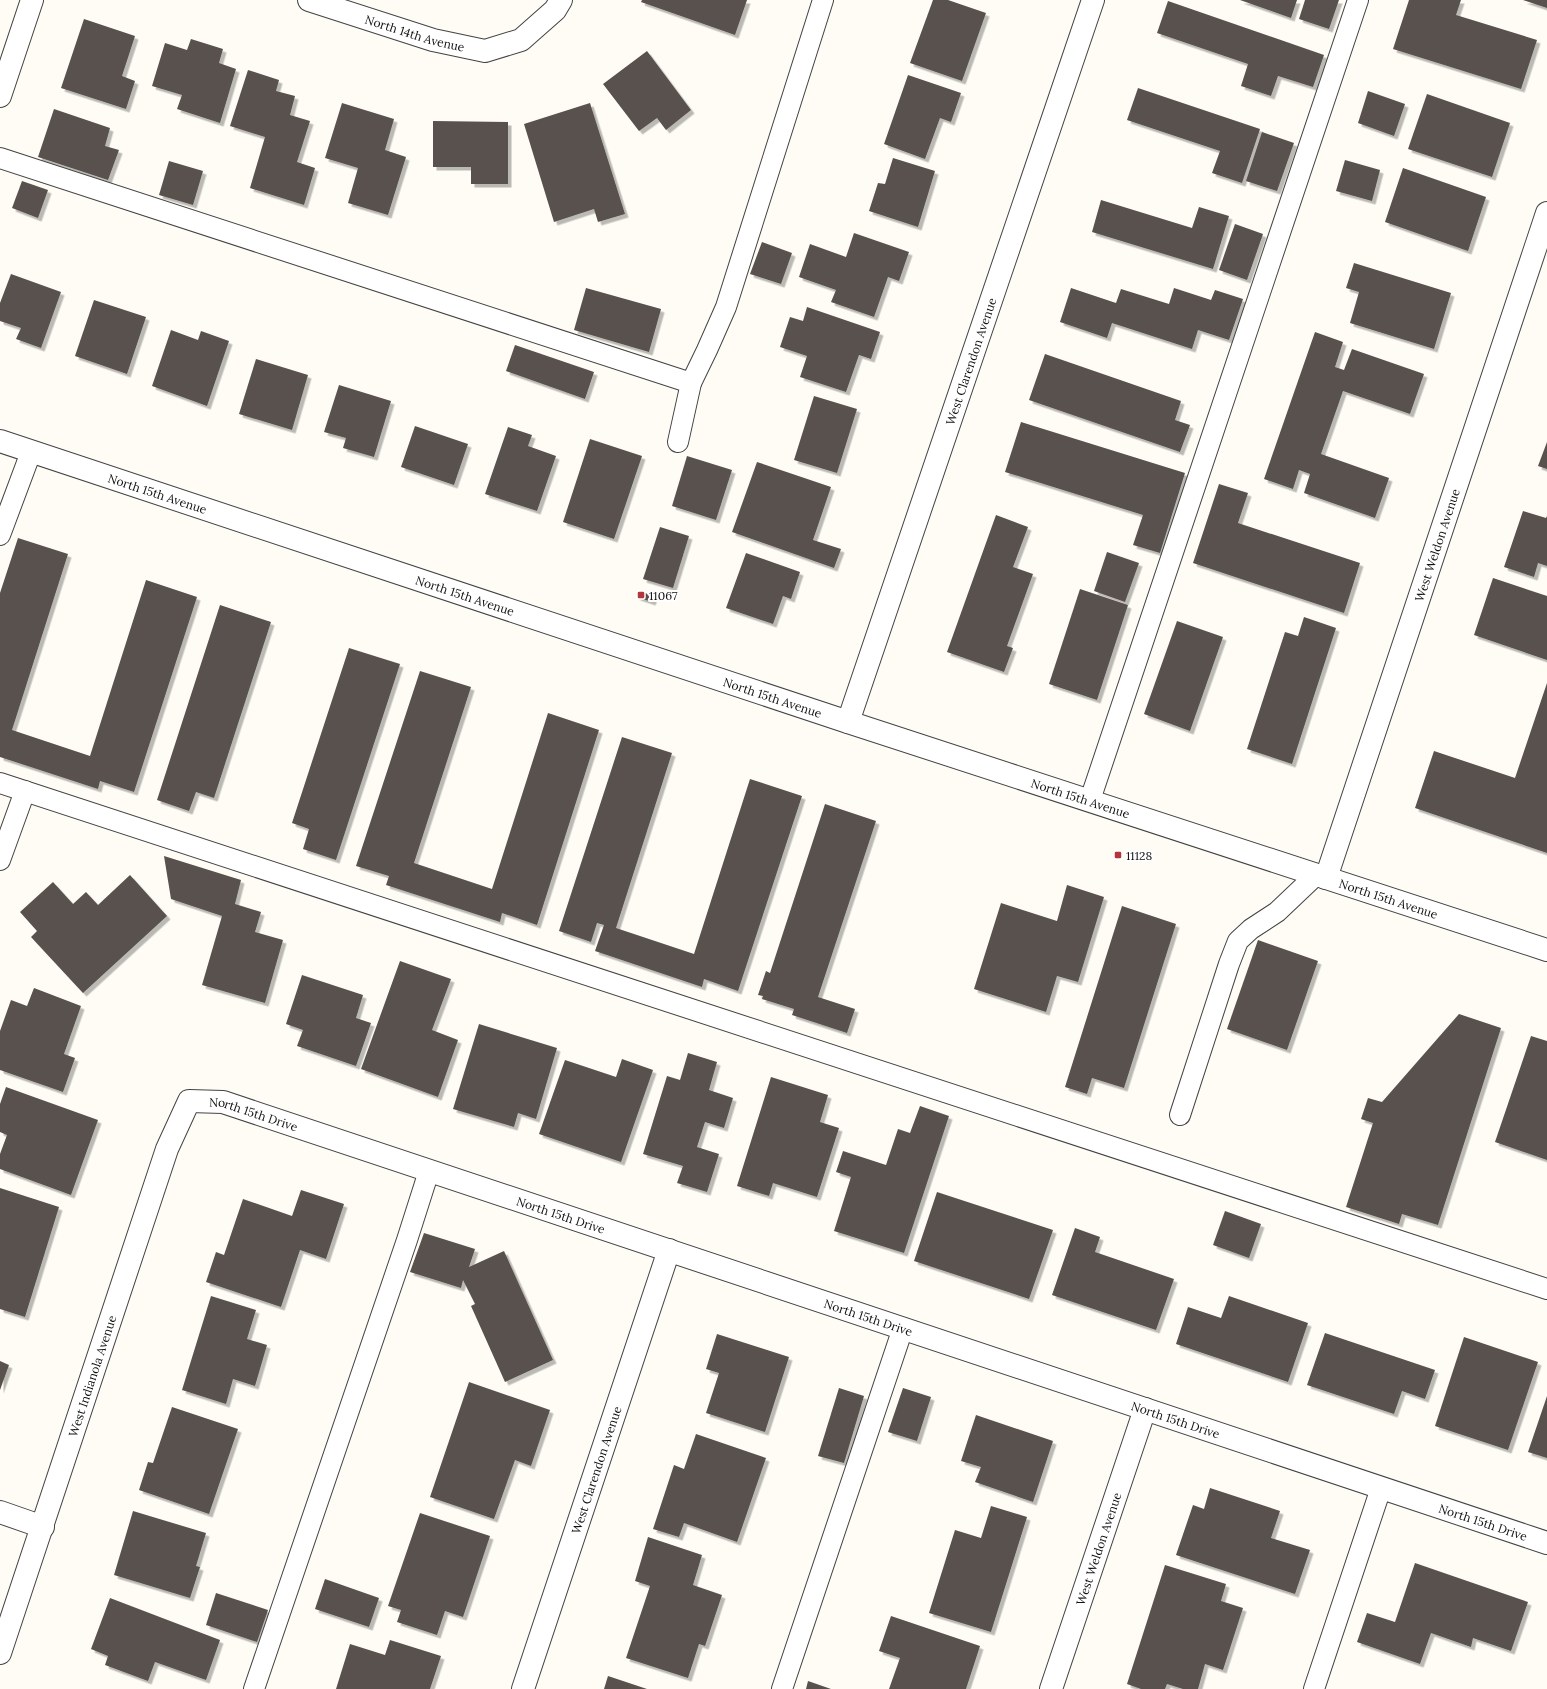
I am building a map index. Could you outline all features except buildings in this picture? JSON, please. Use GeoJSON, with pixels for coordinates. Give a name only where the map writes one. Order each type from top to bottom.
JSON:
{"type":"FeatureCollection","features":[{"type":"Feature","properties":{"kind":"street"},"geometry":{"type":"LineString","coordinates":[[0,96],[32,0]]}},
{"type":"Feature","properties":{"kind":"street","name":"North 14th Avenue"},"geometry":{"type":"LineString","coordinates":[[309,0],[433,40],[485,51],[521,40],[555,10],[561,0]]}},
{"type":"Feature","properties":{"kind":"street","name":"West Clarendon Avenue"},"geometry":{"type":"LineString","coordinates":[[848,722],[1093,0]]}},
{"type":"Feature","properties":{"kind":"street","name":"West Weldon Avenue"},"geometry":{"type":"LineString","coordinates":[[1321,876],[1547,213]]}},
{"type":"Feature","properties":{"kind":"street","name":"North 15th Avenue"},"geometry":{"type":"LineString","coordinates":[[0,442],[848,722],[1547,950]]}},
{"type":"Feature","properties":{"kind":"street","name":"North 15th Drive"},"geometry":{"type":"LineString","coordinates":[[189,1101],[223,1102],[1547,1543]]}},
{"type":"Feature","properties":{"kind":"street","name":"West Indianola Avenue"},"geometry":{"type":"LineString","coordinates":[[0,1654],[166,1150],[189,1101]]}},
{"type":"Feature","properties":{"kind":"street","name":"West Clarendon Avenue"},"geometry":{"type":"LineString","coordinates":[[523,1689],[669,1250]]}},
{"type":"Feature","properties":{"kind":"street","name":"West Weldon Avenue"},"geometry":{"type":"LineString","coordinates":[[1051,1689],[1145,1409]]}},
{"type":"Feature","properties":{"kind":"street"},"geometry":{"type":"LineString","coordinates":[[0,1512],[43,1527]]}},
{"type":"Feature","properties":{"kind":"lane"},"geometry":{"type":"LineString","coordinates":[[678,442],[691,383],[726,306],[823,0]]}},
{"type":"Feature","properties":{"kind":"lane"},"geometry":{"type":"LineString","coordinates":[[1090,800],[1358,0]]}},
{"type":"Feature","properties":{"kind":"lane"},"geometry":{"type":"LineString","coordinates":[[0,158],[691,383]]}},
{"type":"Feature","properties":{"kind":"lane"},"geometry":{"type":"LineString","coordinates":[[0,535],[31,452]]}},
{"type":"Feature","properties":{"kind":"lane"},"geometry":{"type":"LineString","coordinates":[[0,783],[1547,1289]]}},
{"type":"Feature","properties":{"kind":"lane"},"geometry":{"type":"LineString","coordinates":[[0,860],[24,791]]}},
{"type":"Feature","properties":{"kind":"lane"},"geometry":{"type":"LineString","coordinates":[[1180,1115],[1229,964],[1238,941],[1251,929],[1277,912],[1321,876]]}},
{"type":"Feature","properties":{"kind":"lane"},"geometry":{"type":"LineString","coordinates":[[254,1689],[407,1240],[429,1171]]}},
{"type":"Feature","properties":{"kind":"lane"},"geometry":{"type":"LineString","coordinates":[[782,1689],[903,1328]]}},
{"type":"Feature","properties":{"kind":"lane"},"geometry":{"type":"LineString","coordinates":[[1314,1689],[1381,1488]]}},
{"type":"Feature","properties":{"kind":"place","name":"11067"},"geometry":{"type":"Point","coordinates":[641,595]}},
{"type":"Feature","properties":{"kind":"place","name":"11128"},"geometry":{"type":"Point","coordinates":[1118,855]}}]}
